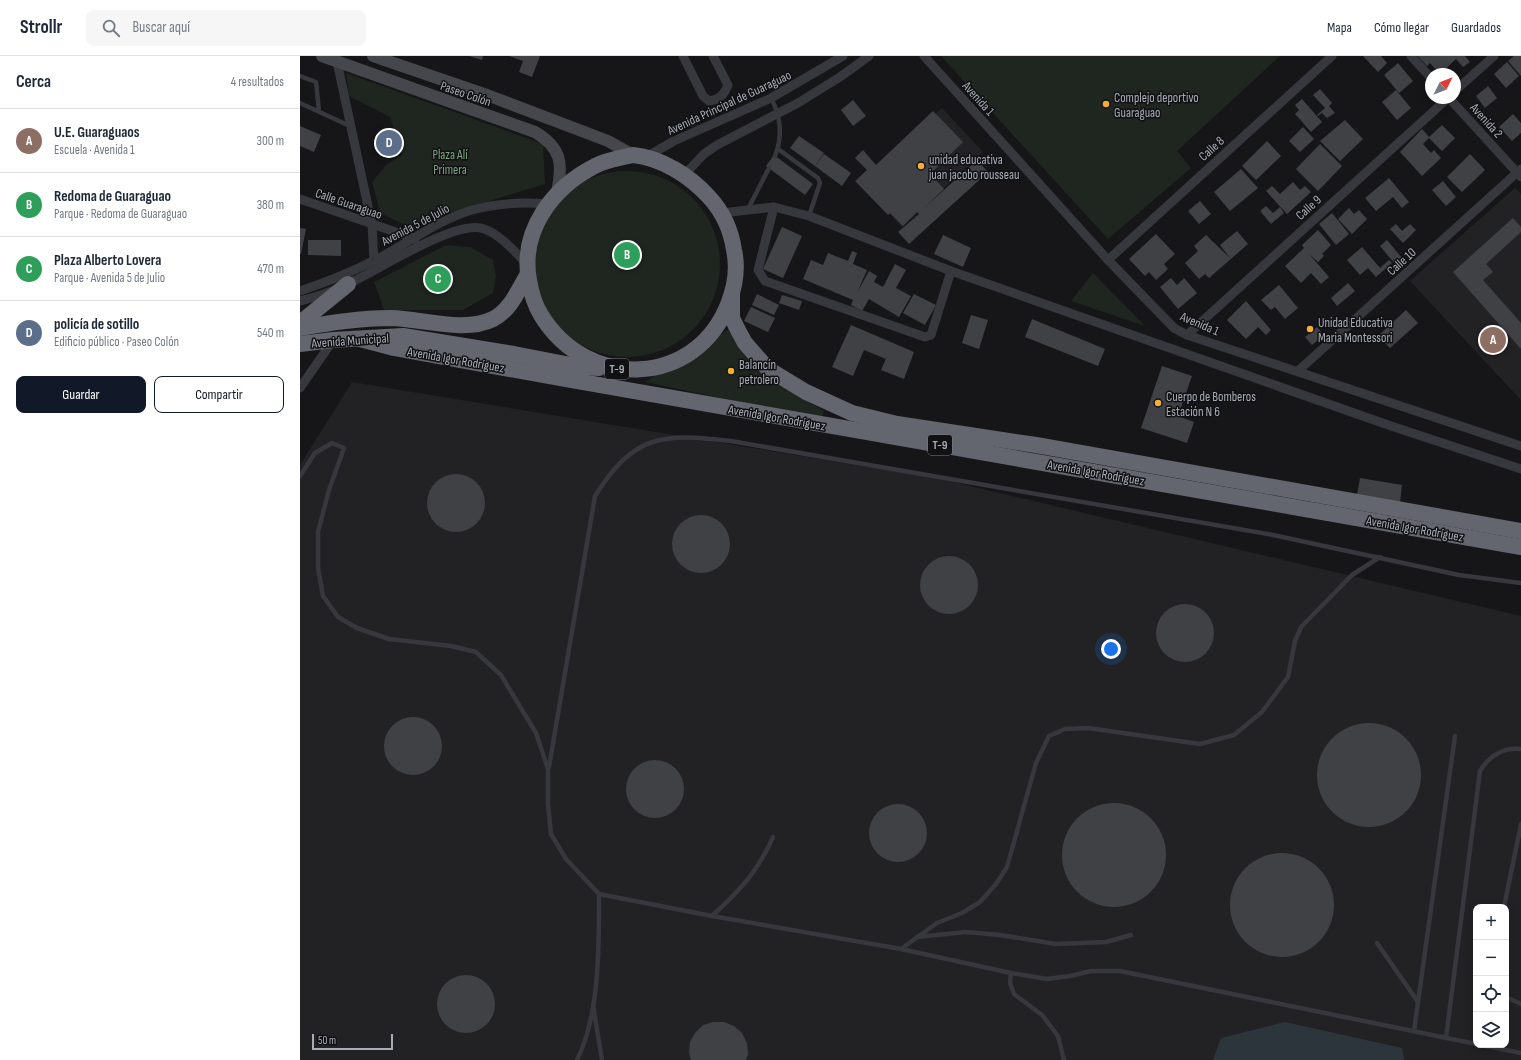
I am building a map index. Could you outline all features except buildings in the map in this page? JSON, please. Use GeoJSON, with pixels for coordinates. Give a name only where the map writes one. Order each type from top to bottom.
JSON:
{"type":"FeatureCollection","features":[{"type":"Feature","properties":{"kind":"highway","name":"T-9"},"geometry":{"type":"LineString","coordinates":[[640,156],[666,165],[684,176],[702,188],[722,213],[732,238],[736,257],[736,276],[726,312],[716,328],[704,342],[689,353],[672,362],[654,368],[636,370],[614,368],[594,362],[577,354],[557,337],[538,311],[531,293],[527,269],[531,237],[538,220],[552,198],[569,182],[595,165],[640,156]]}},
{"type":"Feature","properties":{"kind":"highway","name":"Avenida Municipal"},"geometry":{"type":"LineString","coordinates":[[300,328],[341,321],[392,318],[475,326],[494,319],[509,307],[527,269]]}},
{"type":"Feature","properties":{"kind":"highway"},"geometry":{"type":"LineString","coordinates":[[300,323],[348,284]]}},
{"type":"Feature","properties":{"kind":"highway","name":"Avenida Igor Rodríguez"},"geometry":{"type":"LineString","coordinates":[[732,294],[732,318],[745,343],[768,369],[818,399],[852,413],[898,424],[1044,447],[1521,531]]}},
{"type":"Feature","properties":{"kind":"highway","name":"Avenida Municipal"},"geometry":{"type":"LineString","coordinates":[[300,344],[334,340],[403,336],[514,354],[581,368],[614,368]]}},
{"type":"Feature","properties":{"kind":"highway","name":"Avenida Igor Rodríguez"},"geometry":{"type":"LineString","coordinates":[[360,339],[394,348],[670,398],[1521,547]]}},
{"type":"Feature","properties":{"kind":"highway","name":"Avenida Igor Rodríguez"},"geometry":{"type":"LineString","coordinates":[[614,368],[635,382],[670,398]]}},
{"type":"Feature","properties":{"kind":"street","name":"Paseo Colón"},"geometry":{"type":"LineString","coordinates":[[322,56],[336,59],[535,132],[549,142],[558,155],[560,168],[552,198]]}},
{"type":"Feature","properties":{"kind":"street","name":"Paseo Colón"},"geometry":{"type":"LineString","coordinates":[[373,56],[487,95],[608,141],[640,156]]}},
{"type":"Feature","properties":{"kind":"street"},"geometry":{"type":"LineString","coordinates":[[683,56],[702,96],[709,100],[719,98],[725,92],[728,85],[713,56]]}},
{"type":"Feature","properties":{"kind":"street","name":"Avenida Principal de Guaraguao"},"geometry":{"type":"LineString","coordinates":[[640,156],[771,98],[843,56]]}},
{"type":"Feature","properties":{"kind":"street"},"geometry":{"type":"LineString","coordinates":[[684,176],[704,154],[717,145],[779,113],[840,77],[869,56]]}},
{"type":"Feature","properties":{"kind":"street","name":"Avenida 1"},"geometry":{"type":"LineString","coordinates":[[924,56],[1108,260],[1174,328],[1187,335],[1521,446]]}},
{"type":"Feature","properties":{"kind":"street","name":"Calle 8"},"geometry":{"type":"LineString","coordinates":[[1108,260],[1332,56]]}},
{"type":"Feature","properties":{"kind":"street"},"geometry":{"type":"LineString","coordinates":[[1411,56],[1425,71]]}},
{"type":"Feature","properties":{"kind":"street"},"geometry":{"type":"LineString","coordinates":[[1461,86],[1494,56]]}},
{"type":"Feature","properties":{"kind":"street"},"geometry":{"type":"LineString","coordinates":[[336,59],[372,224],[374,260]]}},
{"type":"Feature","properties":{"kind":"street","name":"Calle 9"},"geometry":{"type":"LineString","coordinates":[[1187,335],[1441,104]]}},
{"type":"Feature","properties":{"kind":"street","name":"Avenida 2"},"geometry":{"type":"LineString","coordinates":[[1454,104],[1520,173]]}},
{"type":"Feature","properties":{"kind":"street","name":"Calle 10"},"geometry":{"type":"LineString","coordinates":[[1298,371],[1520,173]]}},
{"type":"Feature","properties":{"kind":"street","name":"Avenida 5 de Julio"},"geometry":{"type":"LineString","coordinates":[[300,290],[347,273],[460,214],[472,210],[518,202],[552,198]]}},
{"type":"Feature","properties":{"kind":"street","name":"Calle Guaraguao"},"geometry":{"type":"LineString","coordinates":[[300,200],[413,238]]}},
{"type":"Feature","properties":{"kind":"street"},"geometry":{"type":"LineString","coordinates":[[774,207],[758,270],[765,281],[925,337],[931,335],[951,272]]}},
{"type":"Feature","properties":{"kind":"street"},"geometry":{"type":"LineString","coordinates":[[722,213],[774,207],[809,216],[951,272],[1391,426],[1521,469]]}},
{"type":"Feature","properties":{"kind":"street","name":"Avenida 5 de Julio"},"geometry":{"type":"LineString","coordinates":[[300,302],[348,284],[420,246],[456,230],[483,228],[501,240],[527,269]]}},
{"type":"Feature","properties":{"kind":"street"},"geometry":{"type":"LineString","coordinates":[[413,238],[420,246]]}},
{"type":"Feature","properties":{"kind":"street"},"geometry":{"type":"LineString","coordinates":[[300,388],[334,340],[341,321]]}},
{"type":"Feature","properties":{"kind":"lane"},"geometry":{"type":"LineString","coordinates":[[300,76],[316,82],[319,111]]}},
{"type":"Feature","properties":{"kind":"lane"},"geometry":{"type":"LineString","coordinates":[[771,98],[779,113],[780,138],[775,156]]}},
{"type":"Feature","properties":{"kind":"lane"},"geometry":{"type":"LineString","coordinates":[[300,103],[350,126]]}},
{"type":"Feature","properties":{"kind":"lane"},"geometry":{"type":"LineString","coordinates":[[778,149],[818,178],[820,183],[809,216]]}},
{"type":"Feature","properties":{"kind":"lane"},"geometry":{"type":"LineString","coordinates":[[748,209],[769,168]]}},
{"type":"Feature","properties":{"kind":"lane"},"geometry":{"type":"LineString","coordinates":[[1473,1043],[1120,970],[1091,970],[1070,976],[1047,979],[1011,973],[901,949],[712,916],[599,894],[566,859],[551,834],[548,804],[548,769],[595,496],[616,466],[638,447],[666,438],[690,436],[738,442],[1273,534],[1380,557],[1458,576],[1521,583]]}},
{"type":"Feature","properties":{"kind":"lane"},"geometry":{"type":"LineString","coordinates":[[300,476],[315,453],[332,443],[344,448],[329,490],[318,532],[318,568],[324,596],[338,617],[358,628],[389,639],[451,646],[476,652],[501,675],[536,733],[548,769]]}},
{"type":"Feature","properties":{"kind":"lane"},"geometry":{"type":"LineString","coordinates":[[901,949],[938,923],[962,913],[980,902],[996,884],[1007,868],[1036,763],[1049,736],[1065,728],[1088,728],[1200,744],[1234,735],[1262,712],[1288,678],[1295,641],[1301,627],[1352,575],[1380,557]]}},
{"type":"Feature","properties":{"kind":"lane"},"geometry":{"type":"LineString","coordinates":[[1414,1031],[1455,736]]}},
{"type":"Feature","properties":{"kind":"lane"},"geometry":{"type":"LineString","coordinates":[[1446,1038],[1480,771],[1487,760],[1501,751],[1521,749]]}},
{"type":"Feature","properties":{"kind":"lane"},"geometry":{"type":"LineString","coordinates":[[1505,904],[1521,824]]}},
{"type":"Feature","properties":{"kind":"lane"},"geometry":{"type":"LineString","coordinates":[[712,916],[751,878],[764,858],[773,837]]}},
{"type":"Feature","properties":{"kind":"lane"},"geometry":{"type":"LineString","coordinates":[[577,1060],[586,1043],[599,965],[599,894]]}},
{"type":"Feature","properties":{"kind":"lane"},"geometry":{"type":"LineString","coordinates":[[917,937],[966,932],[1000,935],[1056,944],[1106,942],[1131,935]]}},
{"type":"Feature","properties":{"kind":"lane"},"geometry":{"type":"LineString","coordinates":[[1377,943],[1418,1002]]}},
{"type":"Feature","properties":{"kind":"lane"},"geometry":{"type":"LineString","coordinates":[[1011,973],[1010,983],[1014,994],[1042,1015],[1058,1036],[1064,1060]]}},
{"type":"Feature","properties":{"kind":"lane"},"geometry":{"type":"LineString","coordinates":[[1509,998],[1521,1004]]}},
{"type":"Feature","properties":{"kind":"lane"},"geometry":{"type":"LineString","coordinates":[[593,1002],[602,1060]]}},
{"type":"Feature","properties":{"kind":"lane"},"geometry":{"type":"LineString","coordinates":[[1496,1048],[1521,1053]]}},
{"type":"Feature","properties":{"kind":"shaded area","name":"unidad educativa juan jacobo rousseau"},"geometry":{"type":"Polygon","coordinates":[[[942,108],[983,152],[902,227],[858,180],[942,108]]]}},
{"type":"Feature","properties":{"kind":"shaded area"},"geometry":{"type":"Polygon","coordinates":[[[1515,188],[1521,194],[1521,400],[1410,281],[1515,188]]]}},
{"type":"Feature","properties":{"kind":"shaded area"},"geometry":{"type":"Polygon","coordinates":[[[352,382],[936,478],[1521,616],[1521,1060],[300,1060],[300,465],[352,382]]]}},
{"type":"Feature","properties":{"kind":"shaded area"},"geometry":{"type":"Polygon","coordinates":[[[1285,1022],[1402,1048],[1404,1060],[1213,1060],[1221,1038],[1285,1022]]]}},
{"type":"Feature","properties":{"kind":"green space","name":"Complejo deportivo Guaraguao"},"geometry":{"type":"Polygon","coordinates":[[[941,56],[1280,56],[1177,151],[1191,168],[1108,239],[941,56]]]}},
{"type":"Feature","properties":{"kind":"green space","name":"Plaza Alí Primera"},"geometry":{"type":"Polygon","coordinates":[[[346,73],[543,144],[545,184],[407,226],[380,213],[372,182],[387,164],[402,155],[390,117],[349,96],[346,73]]]}},
{"type":"Feature","properties":{"kind":"green space"},"geometry":{"type":"Polygon","coordinates":[[[636,171],[645,172],[663,178],[679,186],[693,198],[705,212],[713,228],[719,246],[719,282],[713,300],[705,316],[693,330],[679,342],[663,350],[645,356],[618,357],[609,356],[591,350],[575,342],[561,330],[549,316],[541,300],[535,282],[534,255],[535,246],[541,228],[549,212],[561,198],[575,186],[591,178],[609,172],[636,171]]]}},
{"type":"Feature","properties":{"kind":"green space"},"geometry":{"type":"Polygon","coordinates":[[[446,245],[470,247],[493,260],[496,276],[493,293],[463,310],[384,310],[374,282],[446,245]]]}},
{"type":"Feature","properties":{"kind":"green space"},"geometry":{"type":"Polygon","coordinates":[[[1093,273],[1145,326],[1071,301],[1093,273]]]}},
{"type":"Feature","properties":{"kind":"green space"},"geometry":{"type":"Polygon","coordinates":[[[729,329],[762,375],[824,411],[822,419],[645,382],[729,329]]]}},
{"type":"Feature","properties":{"kind":"place","name":"Complejo deportivo Guaraguao"},"geometry":{"type":"Point","coordinates":[1106,104]}},
{"type":"Feature","properties":{"kind":"place","name":"policía de sotillo"},"geometry":{"type":"Point","coordinates":[389,143]}},
{"type":"Feature","properties":{"kind":"place","name":"unidad educativa juan jacobo rousseau"},"geometry":{"type":"Point","coordinates":[921,166]}},
{"type":"Feature","properties":{"kind":"place","name":"Redoma de Guaraguao"},"geometry":{"type":"Point","coordinates":[627,255]}},
{"type":"Feature","properties":{"kind":"place","name":"Plaza Alberto Lovera"},"geometry":{"type":"Point","coordinates":[438,279]}},
{"type":"Feature","properties":{"kind":"place","name":"Unidad Educativa Maria Montessori"},"geometry":{"type":"Point","coordinates":[1310,329]}},
{"type":"Feature","properties":{"kind":"place","name":"U.E. Guaraguaos"},"geometry":{"type":"Point","coordinates":[1493,340]}},
{"type":"Feature","properties":{"kind":"place","name":"Balancín petrolero"},"geometry":{"type":"Point","coordinates":[731,371]}},
{"type":"Feature","properties":{"kind":"place","name":"Cuerpo de Bomberos Estación N 6"},"geometry":{"type":"Point","coordinates":[1158,403]}}]}
